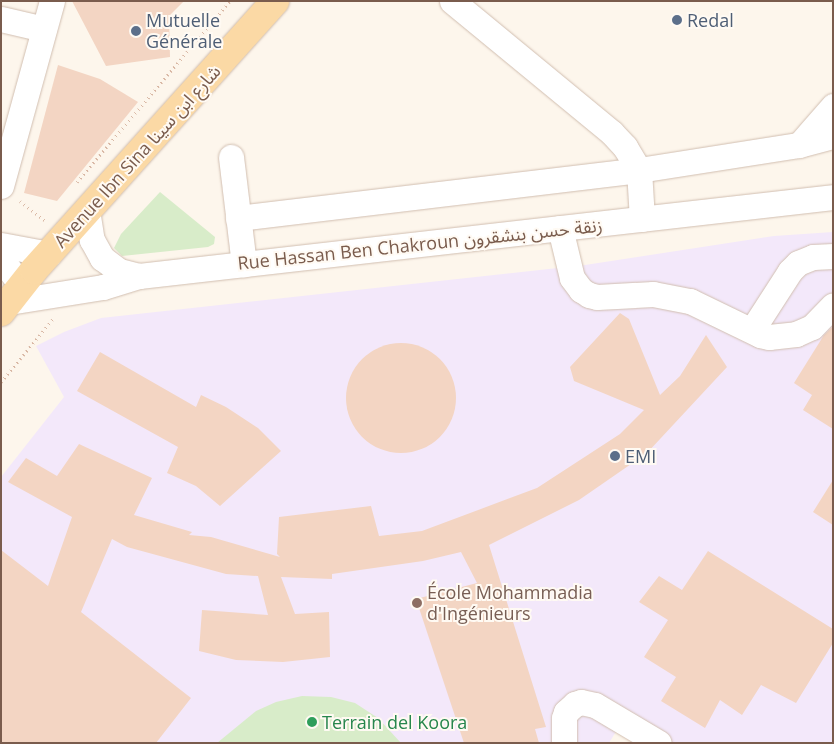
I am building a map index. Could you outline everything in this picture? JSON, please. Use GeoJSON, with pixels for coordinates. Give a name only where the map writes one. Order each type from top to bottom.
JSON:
{"type":"FeatureCollection","features":[{"type":"Feature","properties":{"kind":"main road","name":"Avenue Ibn Sina شارع ابن سينا"},"geometry":{"type":"LineString","coordinates":[[11,300],[49,254],[275,1]]}},
{"type":"Feature","properties":{"kind":"street"},"geometry":{"type":"LineString","coordinates":[[1,186],[52,1]]}},
{"type":"Feature","properties":{"kind":"street"},"geometry":{"type":"LineString","coordinates":[[452,1],[612,133],[625,147],[639,170],[642,219]]}},
{"type":"Feature","properties":{"kind":"street"},"geometry":{"type":"LineString","coordinates":[[1,19],[44,29]]}},
{"type":"Feature","properties":{"kind":"street"},"geometry":{"type":"LineString","coordinates":[[799,145],[833,106]]}},
{"type":"Feature","properties":{"kind":"street"},"geometry":{"type":"LineString","coordinates":[[238,218],[639,170],[799,145],[833,136]]}},
{"type":"Feature","properties":{"kind":"street"},"geometry":{"type":"LineString","coordinates":[[231,157],[244,264]]}},
{"type":"Feature","properties":{"kind":"street","name":"Rue Hassan Ben Chakroun زنقة حسن بنشقرون"},"geometry":{"type":"LineString","coordinates":[[11,300],[103,287],[139,276],[833,197]]}},
{"type":"Feature","properties":{"kind":"street"},"geometry":{"type":"LineString","coordinates":[[88,210],[92,240],[102,258],[119,271],[139,276]]}},
{"type":"Feature","properties":{"kind":"street"},"geometry":{"type":"LineString","coordinates":[[560,228],[572,278],[581,290],[589,295],[597,297],[653,294],[690,301],[760,335],[769,336],[796,334],[812,327],[833,305]]}},
{"type":"Feature","properties":{"kind":"street"},"geometry":{"type":"LineString","coordinates":[[11,300],[5,251],[49,254]]}},
{"type":"Feature","properties":{"kind":"street"},"geometry":{"type":"LineString","coordinates":[[752,330],[798,262],[813,257],[833,256]]}},
{"type":"Feature","properties":{"kind":"street"},"geometry":{"type":"LineString","coordinates":[[564,743],[564,718],[566,712],[575,704],[582,702],[595,705],[659,743]]}},
{"type":"Feature","properties":{"kind":"path"},"geometry":{"type":"LineString","coordinates":[[70,190],[230,1]]}},
{"type":"Feature","properties":{"kind":"path"},"geometry":{"type":"LineString","coordinates":[[5,251],[51,212]]}},
{"type":"Feature","properties":{"kind":"path"},"geometry":{"type":"LineString","coordinates":[[1,382],[51,325],[65,292]]}},
{"type":"Feature","properties":{"kind":"shaded area","name":"École Mohammadia d'Ingénieurs"},"geometry":{"type":"Polygon","coordinates":[[[833,232],[833,743],[638,743],[617,730],[609,743],[1,743],[1,477],[64,397],[36,346],[64,332],[101,318],[585,265],[774,236],[833,232]]]}},
{"type":"Feature","properties":{"kind":"green space"},"geometry":{"type":"Polygon","coordinates":[[[160,192],[215,237],[214,244],[208,247],[122,256],[114,248],[121,234],[160,192]]]}},
{"type":"Feature","properties":{"kind":"green space","name":"Terrain del Koora"},"geometry":{"type":"Polygon","coordinates":[[[302,696],[331,697],[355,703],[378,718],[401,743],[217,743],[256,711],[276,702],[302,696]]]}},
{"type":"Feature","properties":{"kind":"building"},"geometry":{"type":"Polygon","coordinates":[[[72,1],[184,1],[169,16],[170,57],[106,66],[72,1]]]}},
{"type":"Feature","properties":{"kind":"building"},"geometry":{"type":"Polygon","coordinates":[[[58,65],[100,79],[138,102],[57,201],[24,193],[58,65]]]}},
{"type":"Feature","properties":{"kind":"building"},"geometry":{"type":"Polygon","coordinates":[[[620,313],[629,319],[660,395],[680,376],[706,335],[727,367],[647,453],[579,500],[489,545],[546,727],[535,729],[539,743],[464,743],[416,599],[477,583],[461,552],[423,561],[332,574],[332,579],[281,577],[295,614],[329,612],[330,657],[283,662],[236,660],[199,651],[202,610],[268,615],[258,576],[226,574],[127,547],[112,539],[81,612],[191,698],[156,743],[1,743],[1,550],[48,586],[72,517],[8,482],[26,458],[57,476],[79,444],[152,478],[134,515],[192,532],[189,535],[211,537],[280,557],[277,554],[279,517],[371,506],[379,536],[422,531],[537,488],[620,434],[644,410],[574,381],[570,367],[620,313]]]}},
{"type":"Feature","properties":{"kind":"building"},"geometry":{"type":"Polygon","coordinates":[[[833,326],[833,429],[803,410],[812,395],[794,383],[824,335],[833,326]]]}},
{"type":"Feature","properties":{"kind":"building"},"geometry":{"type":"Polygon","coordinates":[[[401,343],[422,347],[440,359],[452,377],[456,398],[452,419],[440,437],[422,449],[401,453],[380,449],[362,437],[350,419],[346,398],[350,377],[362,359],[380,347],[401,343]]]}},
{"type":"Feature","properties":{"kind":"building"},"geometry":{"type":"Polygon","coordinates":[[[100,352],[196,407],[201,395],[226,407],[258,428],[281,451],[220,506],[196,486],[167,473],[178,447],[77,391],[100,352]]]}},
{"type":"Feature","properties":{"kind":"building"},"geometry":{"type":"Polygon","coordinates":[[[833,480],[833,525],[813,512],[833,480]]]}},
{"type":"Feature","properties":{"kind":"building"},"geometry":{"type":"Polygon","coordinates":[[[708,551],[833,629],[833,643],[796,703],[761,685],[742,715],[720,700],[705,728],[661,701],[676,677],[644,657],[668,620],[639,602],[659,576],[682,590],[708,551]]]}},
{"type":"Feature","properties":{"kind":"place","name":"Redal"},"geometry":{"type":"Point","coordinates":[677,20]}},
{"type":"Feature","properties":{"kind":"place","name":"Mutuelle Générale"},"geometry":{"type":"Point","coordinates":[136,31]}},
{"type":"Feature","properties":{"kind":"place","name":"EMI"},"geometry":{"type":"Point","coordinates":[615,456]}},
{"type":"Feature","properties":{"kind":"place","name":"École Mohammadia d'Ingénieurs"},"geometry":{"type":"Point","coordinates":[417,603]}},
{"type":"Feature","properties":{"kind":"place","name":"Terrain del Koora"},"geometry":{"type":"Point","coordinates":[312,722]}}]}
